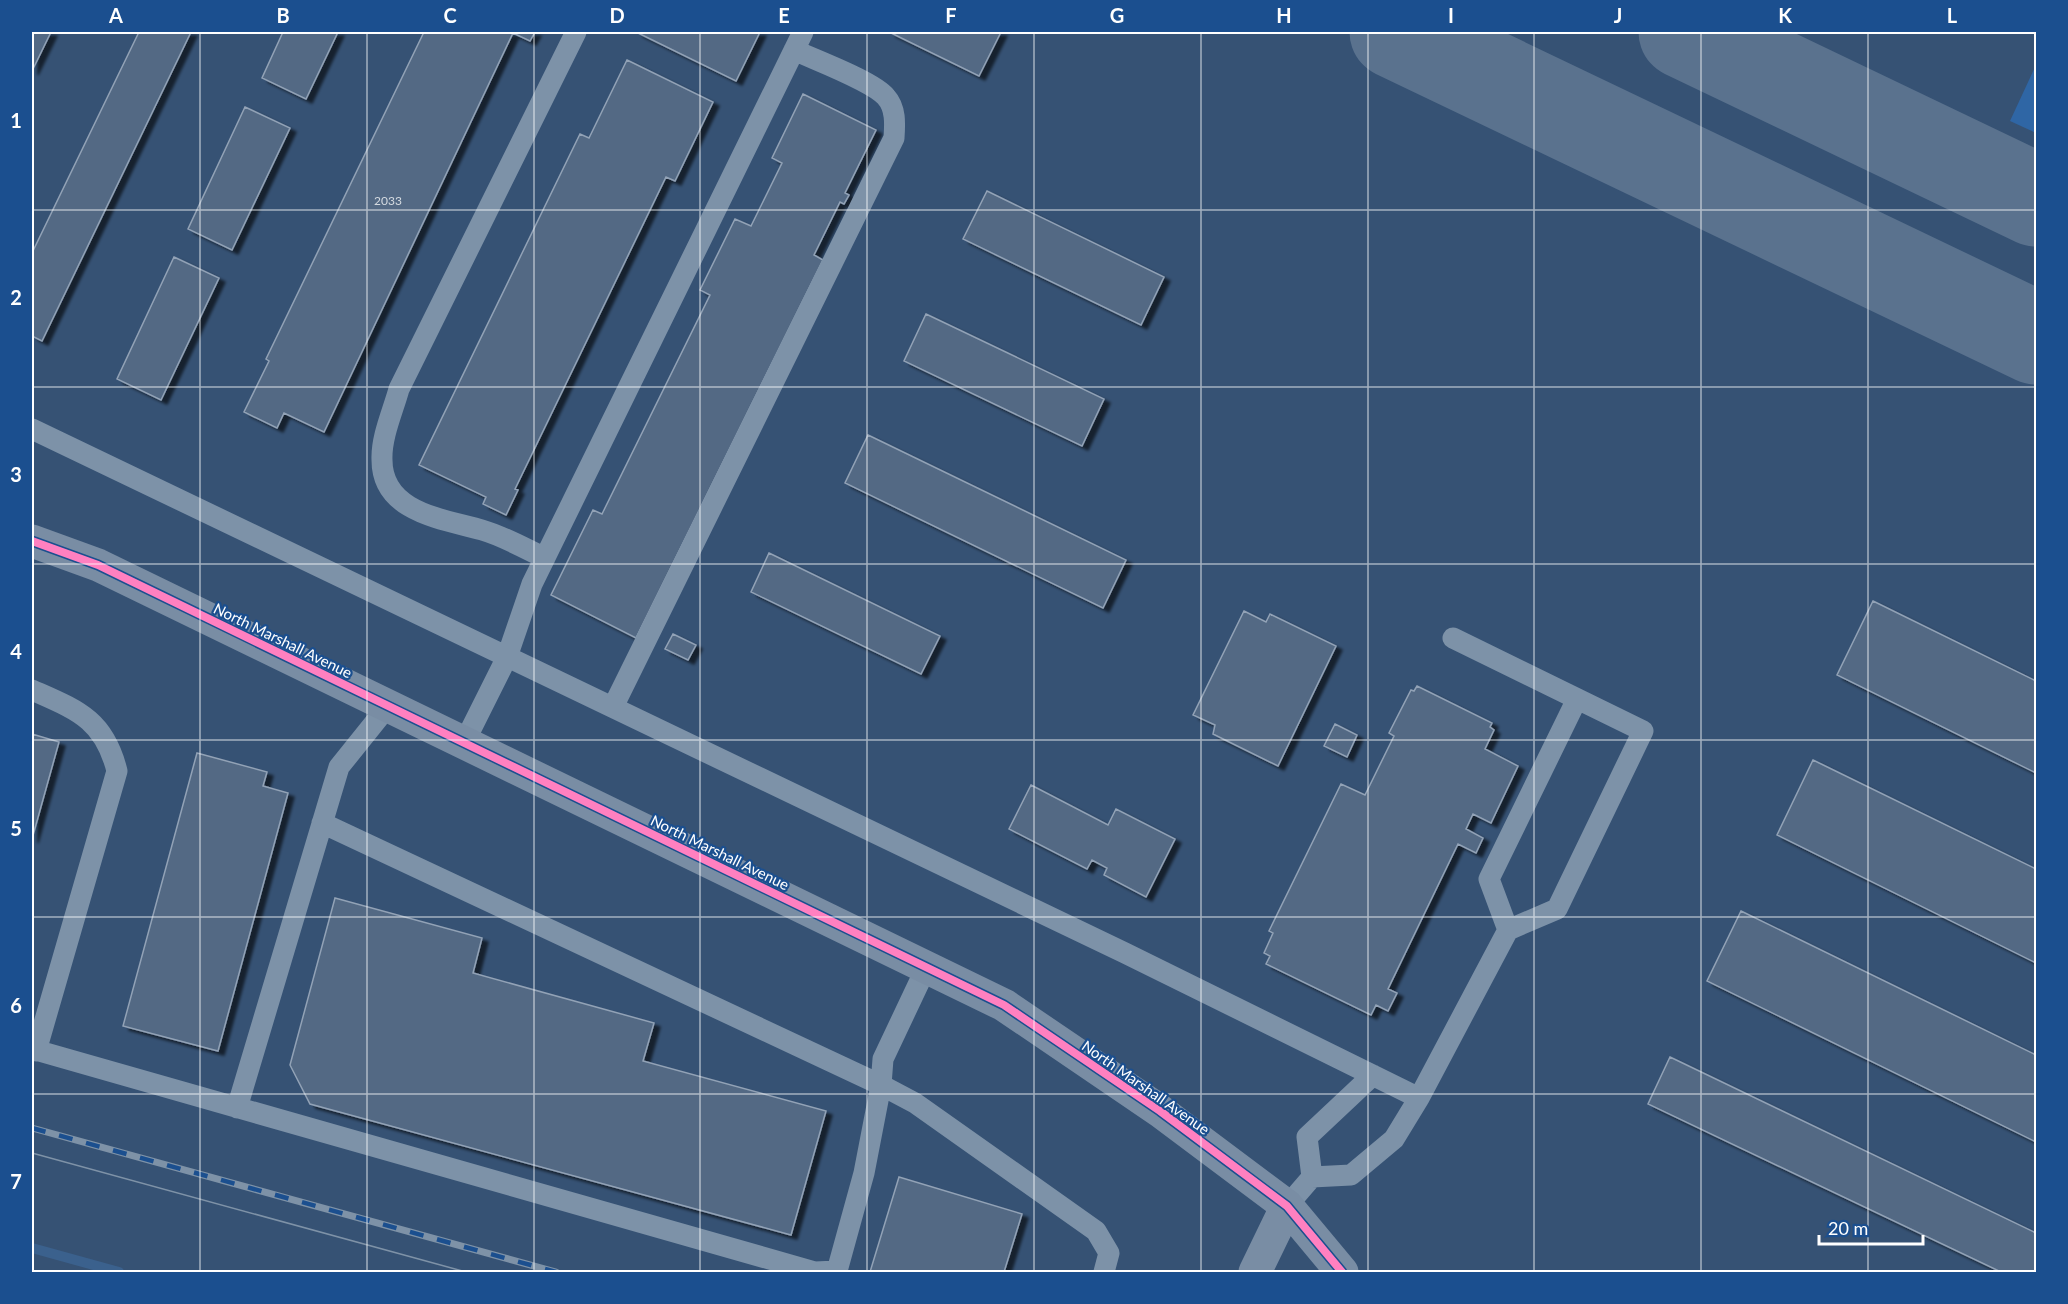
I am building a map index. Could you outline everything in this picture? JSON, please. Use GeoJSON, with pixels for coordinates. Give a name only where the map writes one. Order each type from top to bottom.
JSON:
{"type":"FeatureCollection","features":[{"type":"Feature","properties":{"kind":"main road","name":"North Marshall Avenue"},"geometry":{"type":"LineString","coordinates":[[32,542],[98,565],[1004,1005],[1160,1111],[1287,1206],[1342,1272]]}},
{"type":"Feature","properties":{"kind":"main road"},"geometry":{"type":"LineString","coordinates":[[1255,1272],[1287,1206]]}},
{"type":"Feature","properties":{"kind":"lane"},"geometry":{"type":"LineString","coordinates":[[544,558],[483,530],[427,517],[405,504],[385,477],[381,460],[387,428],[399,389],[576,32]]}},
{"type":"Feature","properties":{"kind":"lane"},"geometry":{"type":"LineString","coordinates":[[464,743],[507,657],[532,584],[544,558],[799,40],[886,96],[896,122],[894,138],[613,707]]}},
{"type":"Feature","properties":{"kind":"lane"},"geometry":{"type":"LineString","coordinates":[[32,429],[1125,953],[1419,1098]]}},
{"type":"Feature","properties":{"kind":"lane"},"geometry":{"type":"LineString","coordinates":[[1311,1177],[1351,1175],[1394,1139],[1419,1098],[1508,930],[1557,909],[1643,731],[1453,638]]}},
{"type":"Feature","properties":{"kind":"lane"},"geometry":{"type":"LineString","coordinates":[[32,690],[79,712],[98,729],[111,748],[117,771],[34,1050],[815,1272],[837,1271],[864,1173],[881,1085],[883,1059],[926,968]]}},
{"type":"Feature","properties":{"kind":"lane"},"geometry":{"type":"LineString","coordinates":[[1508,930],[1489,879],[1577,699]]}},
{"type":"Feature","properties":{"kind":"lane"},"geometry":{"type":"LineString","coordinates":[[237,1108],[339,767],[388,706]]}},
{"type":"Feature","properties":{"kind":"lane"},"geometry":{"type":"LineString","coordinates":[[322,823],[915,1103],[1096,1231],[1108,1253],[1104,1272]]}},
{"type":"Feature","properties":{"kind":"lane"},"geometry":{"type":"LineString","coordinates":[[1287,1206],[1311,1177],[1306,1137],[1373,1075]]}},
{"type":"Feature","properties":{"kind":"shaded area"},"geometry":{"type":"Polygon","coordinates":[[[2036,65],[2036,133],[2010,121],[2036,65]]]}},
{"type":"Feature","properties":{"kind":"building"},"geometry":{"type":"Polygon","coordinates":[[[32,32],[51,32],[32,71],[32,32]]]}},
{"type":"Feature","properties":{"kind":"building"},"geometry":{"type":"Polygon","coordinates":[[[139,32],[191,32],[42,341],[32,336],[32,253],[139,32]]]}},
{"type":"Feature","properties":{"kind":"building"},"geometry":{"type":"Polygon","coordinates":[[[283,32],[338,32],[306,99],[262,78],[283,32]]]}},
{"type":"Feature","properties":{"kind":"building"},"geometry":{"type":"Polygon","coordinates":[[[424,32],[535,32],[530,41],[513,33],[324,432],[284,413],[277,428],[244,412],[269,361],[266,359],[424,32]]]}},
{"type":"Feature","properties":{"kind":"building"},"geometry":{"type":"Polygon","coordinates":[[[636,32],[760,32],[736,81],[636,32]]]}},
{"type":"Feature","properties":{"kind":"building"},"geometry":{"type":"Polygon","coordinates":[[[889,32],[1001,32],[979,76],[889,32]]]}},
{"type":"Feature","properties":{"kind":"building"},"geometry":{"type":"Polygon","coordinates":[[[627,60],[713,102],[675,181],[666,177],[515,489],[518,490],[506,515],[483,504],[486,497],[419,465],[580,134],[589,138],[627,60]]]}},
{"type":"Feature","properties":{"kind":"building"},"geometry":{"type":"Polygon","coordinates":[[[803,94],[876,130],[845,193],[849,195],[844,204],[840,202],[814,255],[823,260],[636,638],[551,595],[593,510],[602,514],[710,295],[700,290],[735,219],[751,226],[782,163],[772,158],[803,94]]]}},
{"type":"Feature","properties":{"kind":"building"},"geometry":{"type":"Polygon","coordinates":[[[245,107],[290,128],[232,250],[188,229],[245,107]]]}},
{"type":"Feature","properties":{"kind":"building"},"geometry":{"type":"Polygon","coordinates":[[[987,191],[1164,277],[1141,325],[963,239],[987,191]]]}},
{"type":"Feature","properties":{"kind":"building"},"geometry":{"type":"Polygon","coordinates":[[[174,257],[219,278],[161,400],[117,379],[174,257]]]}},
{"type":"Feature","properties":{"kind":"building"},"geometry":{"type":"Polygon","coordinates":[[[926,314],[1104,399],[1082,446],[904,361],[926,314]]]}},
{"type":"Feature","properties":{"kind":"building"},"geometry":{"type":"Polygon","coordinates":[[[868,435],[1126,560],[1103,608],[845,483],[868,435]]]}},
{"type":"Feature","properties":{"kind":"building"},"geometry":{"type":"Polygon","coordinates":[[[769,553],[940,636],[921,674],[751,592],[769,553]]]}},
{"type":"Feature","properties":{"kind":"building"},"geometry":{"type":"Polygon","coordinates":[[[1873,601],[2036,681],[2036,773],[1837,675],[1873,601]]]}},
{"type":"Feature","properties":{"kind":"building"},"geometry":{"type":"Polygon","coordinates":[[[1244,611],[1266,622],[1270,614],[1336,646],[1278,766],[1213,734],[1215,725],[1193,715],[1244,611]]]}},
{"type":"Feature","properties":{"kind":"building"},"geometry":{"type":"Polygon","coordinates":[[[673,634],[696,645],[688,660],[665,649],[673,634]]]}},
{"type":"Feature","properties":{"kind":"building"},"geometry":{"type":"Polygon","coordinates":[[[1417,686],[1492,723],[1490,727],[1494,730],[1485,749],[1518,766],[1491,823],[1473,814],[1466,829],[1483,838],[1476,853],[1458,844],[1388,989],[1397,993],[1388,1011],[1376,1005],[1371,1015],[1266,964],[1270,956],[1264,953],[1273,933],[1269,931],[1341,784],[1365,795],[1394,736],[1389,733],[1411,690],[1414,691],[1417,686]]]}},
{"type":"Feature","properties":{"kind":"building"},"geometry":{"type":"Polygon","coordinates":[[[1335,724],[1357,735],[1347,757],[1324,746],[1335,724]]]}},
{"type":"Feature","properties":{"kind":"building"},"geometry":{"type":"Polygon","coordinates":[[[32,734],[59,742],[32,839],[32,734]]]}},
{"type":"Feature","properties":{"kind":"building"},"geometry":{"type":"Polygon","coordinates":[[[197,753],[267,772],[263,786],[288,793],[218,1051],[123,1026],[197,753]]]}},
{"type":"Feature","properties":{"kind":"building"},"geometry":{"type":"Polygon","coordinates":[[[1813,760],[2036,869],[2036,963],[1777,835],[1813,760]]]}},
{"type":"Feature","properties":{"kind":"building"},"geometry":{"type":"Polygon","coordinates":[[[1031,785],[1108,825],[1116,809],[1175,839],[1146,897],[1104,875],[1107,868],[1092,860],[1087,869],[1009,829],[1031,785]]]}},
{"type":"Feature","properties":{"kind":"building"},"geometry":{"type":"Polygon","coordinates":[[[335,898],[482,938],[473,973],[654,1023],[643,1061],[826,1111],[791,1235],[310,1104],[290,1065],[335,898]]]}},
{"type":"Feature","properties":{"kind":"building"},"geometry":{"type":"Polygon","coordinates":[[[1741,911],[2036,1055],[2036,1142],[1707,981],[1741,911]]]}},
{"type":"Feature","properties":{"kind":"building"},"geometry":{"type":"Polygon","coordinates":[[[1670,1057],[2036,1233],[2036,1272],[2001,1272],[1648,1104],[1670,1057]]]}},
{"type":"Feature","properties":{"kind":"building"},"geometry":{"type":"Polygon","coordinates":[[[899,1177],[1022,1214],[1004,1272],[870,1272],[899,1177]]]}},
{"type":"Feature","properties":{"kind":"waterway"},"geometry":{"type":"LineString","coordinates":[[32,1248],[119,1272]]}},
{"type":"Feature","properties":{"kind":"taxiway"},"geometry":{"type":"LineString","coordinates":[[1396,32],[2036,338]]}},
{"type":"Feature","properties":{"kind":"taxiway"},"geometry":{"type":"LineString","coordinates":[[1685,32],[2036,200]]}},
{"type":"Feature","properties":{"kind":"tram line"},"geometry":{"type":"LineString","coordinates":[[32,1153],[466,1272]]}},
{"type":"Feature","properties":{"kind":"railway"},"geometry":{"type":"LineString","coordinates":[[32,1128],[556,1272]]}},
{"type":"Feature","properties":{"kind":"cycle path"},"geometry":{"type":"LineString","coordinates":[[32,541],[98,565],[1004,1005],[1160,1111],[1287,1206],[1342,1272]]}}]}
